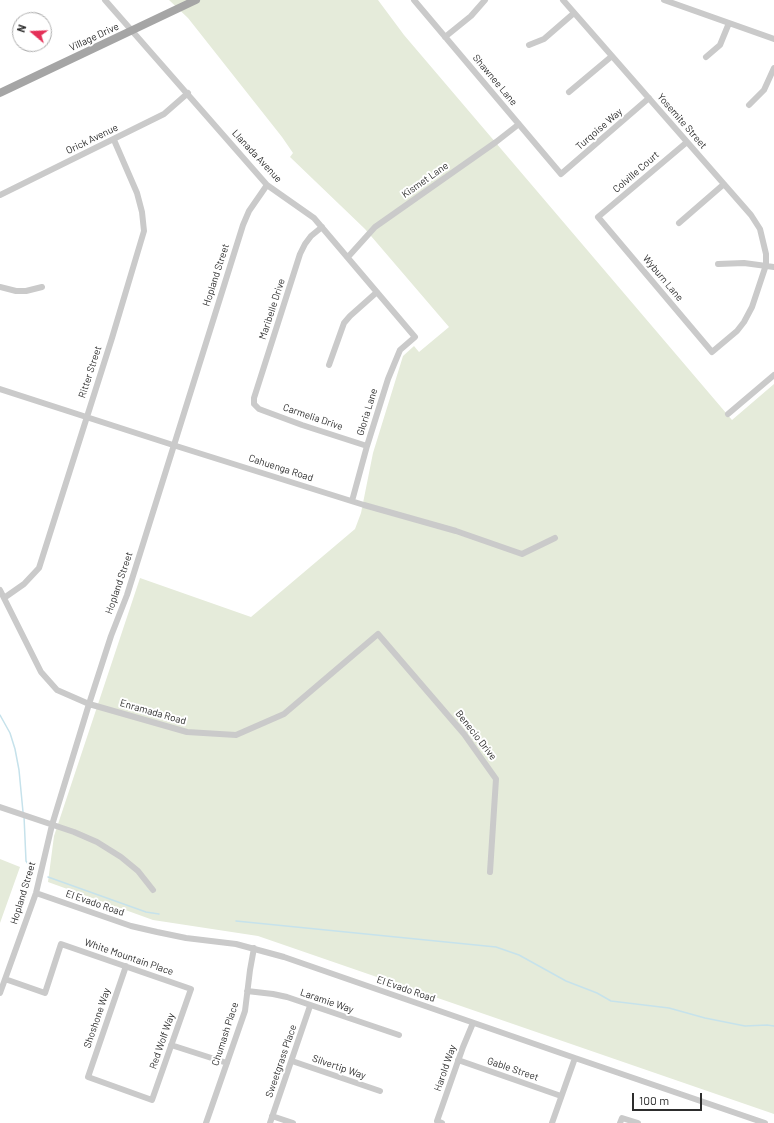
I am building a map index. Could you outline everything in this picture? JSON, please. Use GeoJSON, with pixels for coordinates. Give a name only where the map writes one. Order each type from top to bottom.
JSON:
{"type":"FeatureCollection","features":[{"type":"Feature","properties":{"kind":"main road","name":"Village Drive"},"geometry":{"type":"LineString","coordinates":[[0,92],[196,0]]}},
{"type":"Feature","properties":{"kind":"street","name":"Llanada Avenue"},"geometry":{"type":"LineString","coordinates":[[105,0],[267,185],[314,218],[415,337]]}},
{"type":"Feature","properties":{"kind":"street","name":"Shawnee Lane"},"geometry":{"type":"LineString","coordinates":[[414,0],[561,174]]}},
{"type":"Feature","properties":{"kind":"street"},"geometry":{"type":"LineString","coordinates":[[445,37],[471,16],[485,0]]}},
{"type":"Feature","properties":{"kind":"street","name":"Yosemite Street"},"geometry":{"type":"LineString","coordinates":[[562,0],[756,222],[764,242],[766,265]]}},
{"type":"Feature","properties":{"kind":"street"},"geometry":{"type":"LineString","coordinates":[[664,0],[774,39]]}},
{"type":"Feature","properties":{"kind":"street"},"geometry":{"type":"LineString","coordinates":[[530,45],[544,39],[574,13]]}},
{"type":"Feature","properties":{"kind":"street"},"geometry":{"type":"LineString","coordinates":[[706,56],[720,45],[729,23]]}},
{"type":"Feature","properties":{"kind":"street"},"geometry":{"type":"LineString","coordinates":[[569,92],[612,56]]}},
{"type":"Feature","properties":{"kind":"street"},"geometry":{"type":"LineString","coordinates":[[749,105],[764,90],[774,68]]}},
{"type":"Feature","properties":{"kind":"street","name":"Orick Avenue"},"geometry":{"type":"LineString","coordinates":[[0,195],[164,114],[188,93]]}},
{"type":"Feature","properties":{"kind":"street","name":"Turqoise Way"},"geometry":{"type":"LineString","coordinates":[[561,174],[649,98]]}},
{"type":"Feature","properties":{"kind":"street","name":"Kismet Lane"},"geometry":{"type":"LineString","coordinates":[[348,257],[375,227],[490,147],[519,124]]}},
{"type":"Feature","properties":{"kind":"street","name":"Ritter Street"},"geometry":{"type":"LineString","coordinates":[[4,598],[24,584],[39,568],[112,338],[144,231],[142,212],[137,193],[114,140]]}},
{"type":"Feature","properties":{"kind":"street","name":"Colville Court"},"geometry":{"type":"LineString","coordinates":[[598,217],[687,142]]}},
{"type":"Feature","properties":{"kind":"street"},"geometry":{"type":"LineString","coordinates":[[679,222],[724,184]]}},
{"type":"Feature","properties":{"kind":"street","name":"Hopland Street"},"geometry":{"type":"LineString","coordinates":[[0,993],[36,893],[52,825],[89,704],[111,636],[127,595],[243,225],[250,210],[267,185]]}},
{"type":"Feature","properties":{"kind":"street","name":"Wyburn Lane"},"geometry":{"type":"LineString","coordinates":[[598,217],[712,352],[744,322],[752,307],[766,265]]}},
{"type":"Feature","properties":{"kind":"street","name":"Maribelle Drive"},"geometry":{"type":"LineString","coordinates":[[254,404],[254,398],[300,254],[311,236],[322,228]]}},
{"type":"Feature","properties":{"kind":"street"},"geometry":{"type":"LineString","coordinates":[[718,264],[744,263],[774,267]]}},
{"type":"Feature","properties":{"kind":"street"},"geometry":{"type":"LineString","coordinates":[[0,287],[16,291],[26,291],[42,287]]}},
{"type":"Feature","properties":{"kind":"street"},"geometry":{"type":"LineString","coordinates":[[329,365],[344,323],[377,292]]}},
{"type":"Feature","properties":{"kind":"street","name":"Gloria Lane"},"geometry":{"type":"LineString","coordinates":[[352,501],[388,379],[400,350],[415,337]]}},
{"type":"Feature","properties":{"kind":"street"},"geometry":{"type":"LineString","coordinates":[[728,414],[774,375]]}},
{"type":"Feature","properties":{"kind":"street","name":"Cahuenga Road"},"geometry":{"type":"LineString","coordinates":[[0,390],[352,501],[456,531],[522,554],[555,538]]}},
{"type":"Feature","properties":{"kind":"street","name":"Carmelia Drive"},"geometry":{"type":"LineString","coordinates":[[254,404],[258,409],[367,446]]}},
{"type":"Feature","properties":{"kind":"street","name":"Enramada Road"},"geometry":{"type":"LineString","coordinates":[[0,590],[41,672],[57,690],[89,704],[187,732],[236,736],[284,714],[378,634]]}},
{"type":"Feature","properties":{"kind":"street","name":"Benecio Drive"},"geometry":{"type":"LineString","coordinates":[[378,634],[464,734],[496,779],[490,872]]}},
{"type":"Feature","properties":{"kind":"street"},"geometry":{"type":"LineString","coordinates":[[0,807],[86,837],[106,847],[121,857],[138,872],[153,890]]}},
{"type":"Feature","properties":{"kind":"street","name":"El Evado Road"},"geometry":{"type":"LineString","coordinates":[[36,893],[131,926],[157,932],[254,948],[284,956],[473,1023],[765,1123]]}},
{"type":"Feature","properties":{"kind":"street","name":"White Mountain Place"},"geometry":{"type":"LineString","coordinates":[[5,979],[45,993],[61,944],[191,989]]}},
{"type":"Feature","properties":{"kind":"street","name":"Chumash Place"},"geometry":{"type":"LineString","coordinates":[[206,1123],[245,1011],[254,948]]}},
{"type":"Feature","properties":{"kind":"street","name":"Shoshone Way"},"geometry":{"type":"LineString","coordinates":[[126,966],[88,1077],[152,1100]]}},
{"type":"Feature","properties":{"kind":"street","name":"Red Wolf Way"},"geometry":{"type":"LineString","coordinates":[[152,1100],[191,989]]}},
{"type":"Feature","properties":{"kind":"street","name":"Laramie Way"},"geometry":{"type":"LineString","coordinates":[[247,991],[279,995],[399,1036]]}},
{"type":"Feature","properties":{"kind":"street","name":"Sweetgrass Place"},"geometry":{"type":"LineString","coordinates":[[270,1123],[310,1006]]}},
{"type":"Feature","properties":{"kind":"street","name":"Harold Way"},"geometry":{"type":"LineString","coordinates":[[440,1122],[458,1060],[473,1023]]}},
{"type":"Feature","properties":{"kind":"street"},"geometry":{"type":"LineString","coordinates":[[171,1045],[227,1063]]}},
{"type":"Feature","properties":{"kind":"street"},"geometry":{"type":"LineString","coordinates":[[552,1123],[574,1058]]}},
{"type":"Feature","properties":{"kind":"street","name":"Gable Street"},"geometry":{"type":"LineString","coordinates":[[458,1060],[561,1096]]}},
{"type":"Feature","properties":{"kind":"street","name":"Silvertip Way"},"geometry":{"type":"LineString","coordinates":[[292,1061],[380,1091]]}},
{"type":"Feature","properties":{"kind":"street"},"geometry":{"type":"LineString","coordinates":[[272,1116],[293,1123]]}},
{"type":"Feature","properties":{"kind":"street"},"geometry":{"type":"LineString","coordinates":[[621,1120],[638,1123]]}},
{"type":"Feature","properties":{"kind":"green space"},"geometry":{"type":"Polygon","coordinates":[[[169,0],[378,0],[404,35],[732,420],[774,384],[774,1114],[258,936],[153,920],[48,882],[54,836],[140,578],[251,617],[355,529],[361,513],[373,453],[403,356],[414,346],[419,352],[449,327],[365,229],[290,157],[293,153],[282,137],[188,18],[169,0]]]}},
{"type":"Feature","properties":{"kind":"green space"},"geometry":{"type":"Polygon","coordinates":[[[0,859],[20,867],[0,923],[0,859]]]}},
{"type":"Feature","properties":{"kind":"waterway"},"geometry":{"type":"LineString","coordinates":[[0,715],[10,733],[15,749],[19,770],[23,812]]}},
{"type":"Feature","properties":{"kind":"waterway"},"geometry":{"type":"LineString","coordinates":[[24,816],[26,861],[32,870]]}},
{"type":"Feature","properties":{"kind":"waterway"},"geometry":{"type":"LineString","coordinates":[[48,877],[146,912],[159,914]]}},
{"type":"Feature","properties":{"kind":"waterway"},"geometry":{"type":"LineString","coordinates":[[236,921],[496,947],[519,955],[566,981],[597,993],[611,1001],[669,1008],[705,1018],[745,1026],[774,1026]]}}]}
